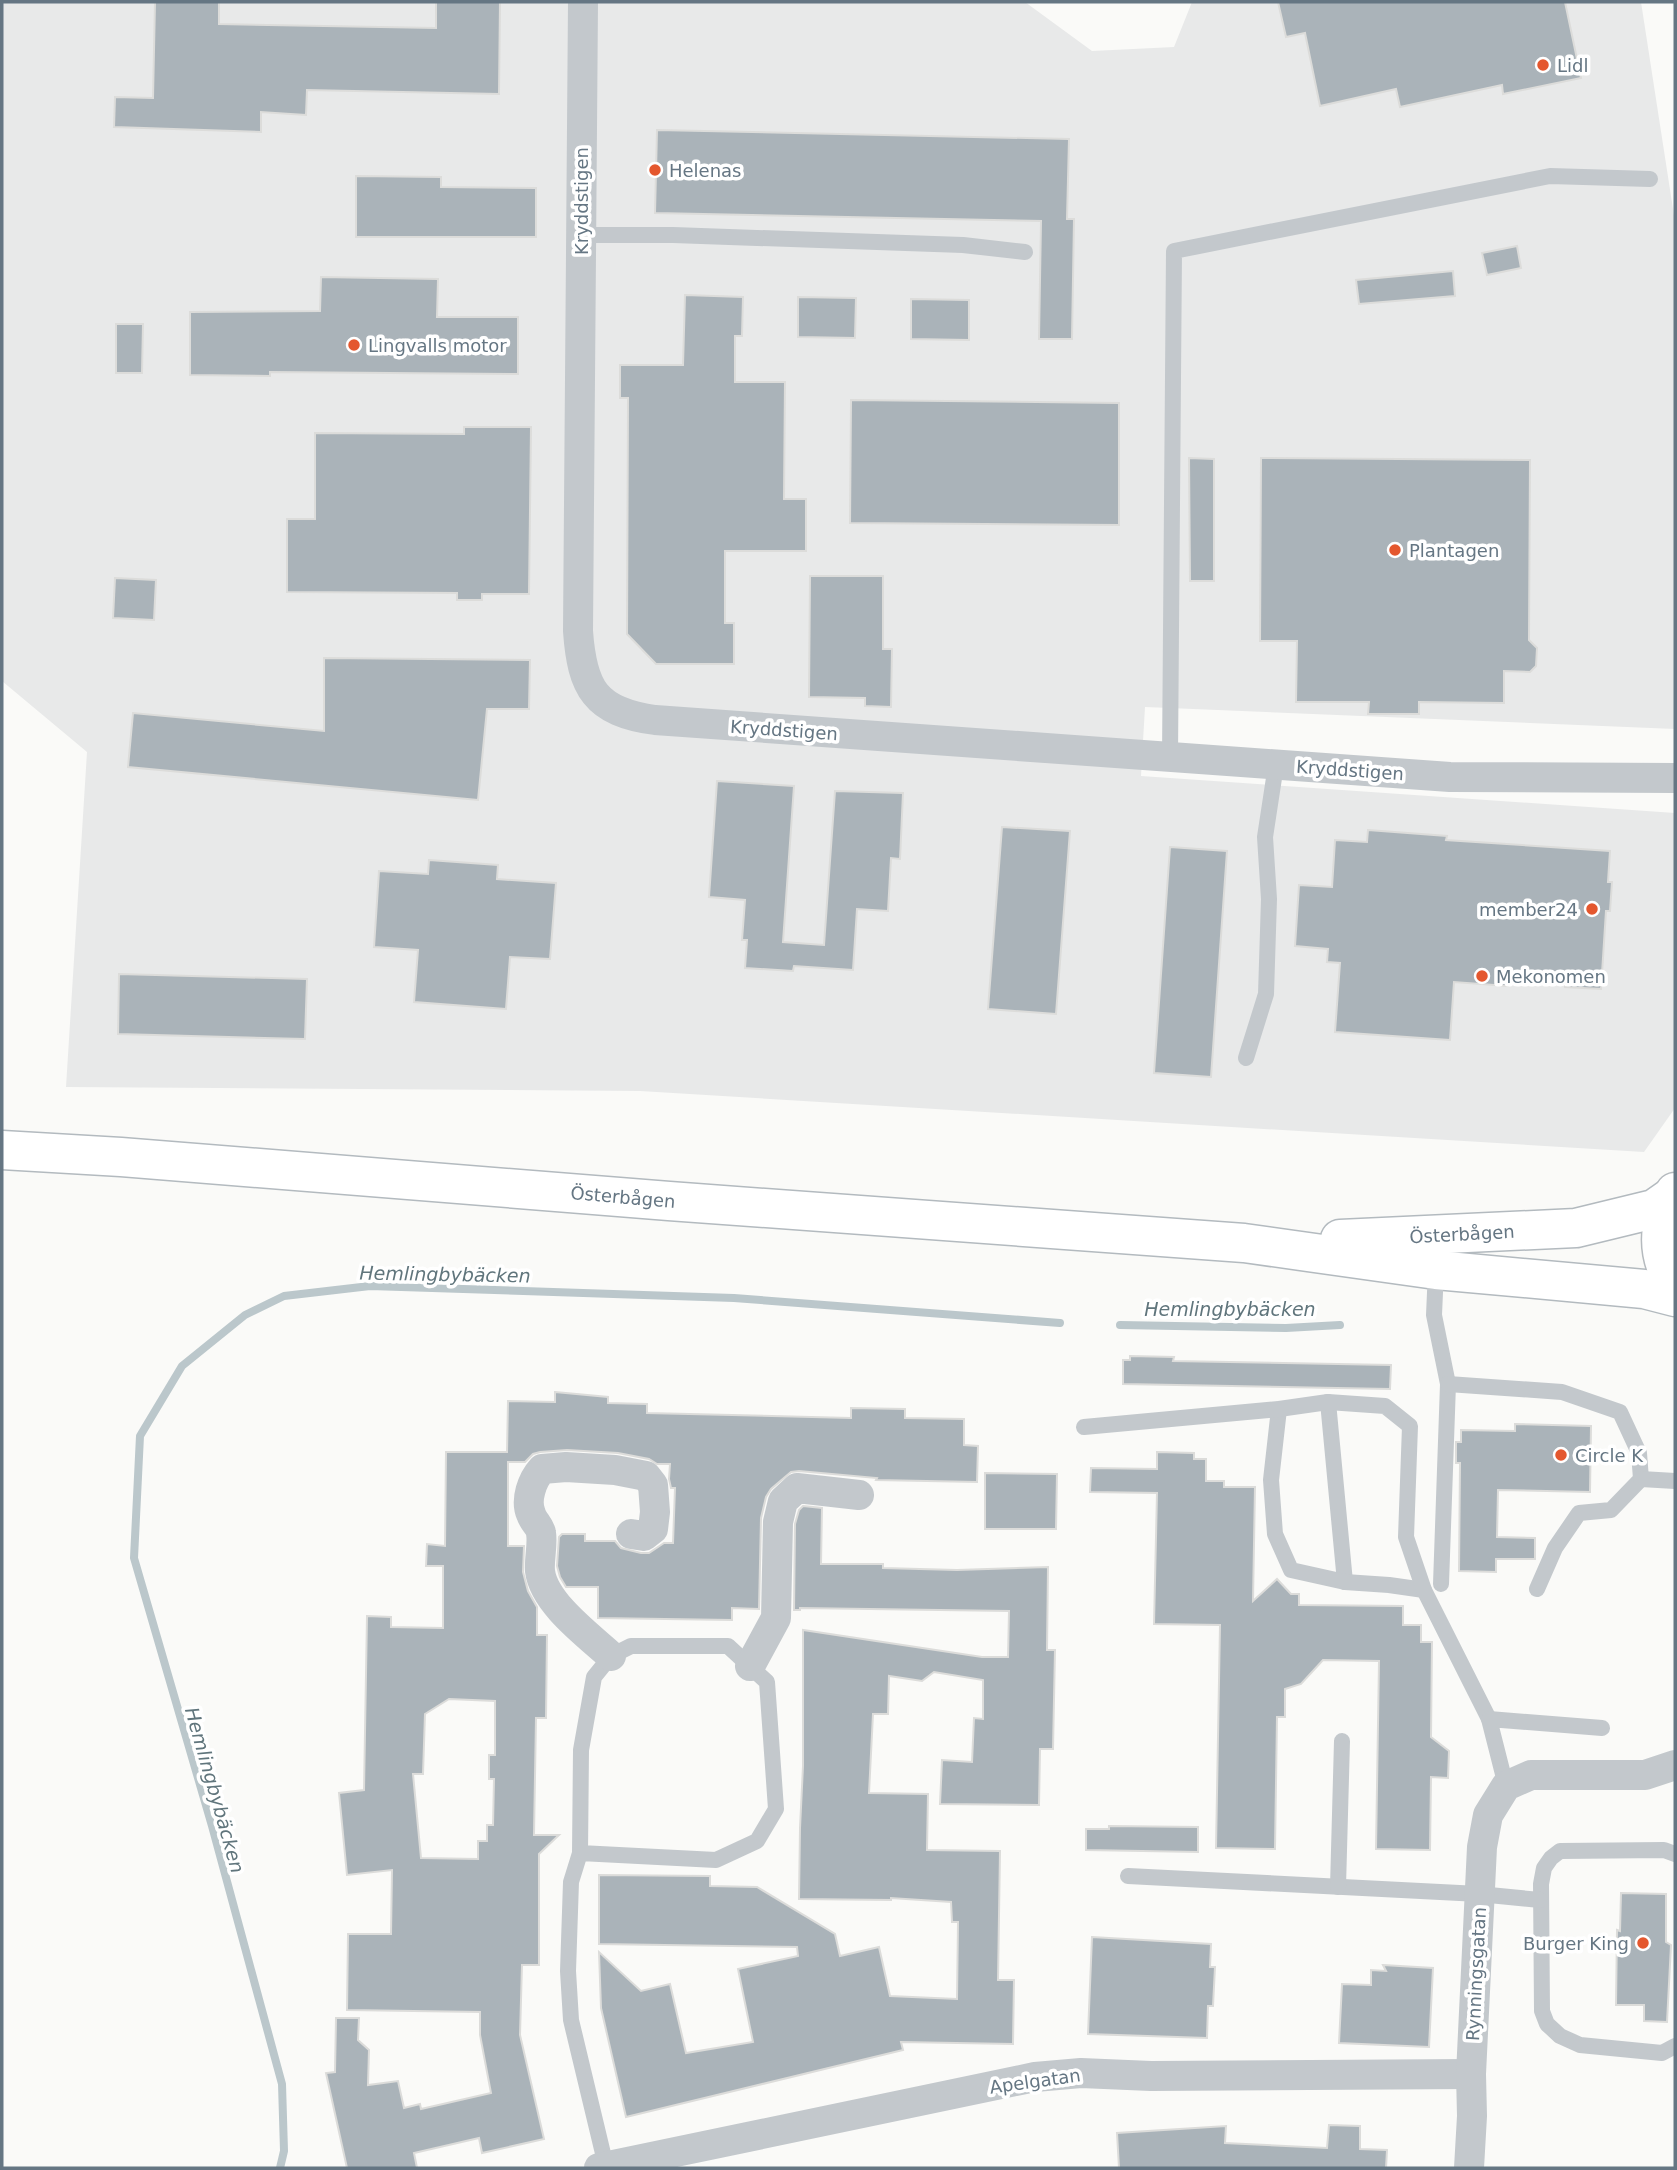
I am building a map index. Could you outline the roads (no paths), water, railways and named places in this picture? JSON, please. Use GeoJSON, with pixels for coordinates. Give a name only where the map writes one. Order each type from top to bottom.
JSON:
{"type":"FeatureCollection","features":[{"type":"Feature","properties":{"kind":"main road","name":"Österbågen"},"geometry":{"type":"LineString","coordinates":[[2,1150],[1244,1243],[1436,1270],[1644,1289],[1675,1297]]}},
{"type":"Feature","properties":{"kind":"main road","name":"Österbågen"},"geometry":{"type":"LineString","coordinates":[[1244,1243],[1576,1228],[1654,1209],[1674,1194]]}},
{"type":"Feature","properties":{"kind":"main road"},"geometry":{"type":"LineString","coordinates":[[1674,1194],[1661,1230],[1661,1252],[1666,1270],[1675,1286]]}},
{"type":"Feature","properties":{"kind":"street","name":"Kryddstigen"},"geometry":{"type":"LineString","coordinates":[[583,2],[578,631],[585,674],[598,697],[609,707],[620,713],[654,720],[1450,777],[1675,778]]}},
{"type":"Feature","properties":{"kind":"street"},"geometry":{"type":"LineString","coordinates":[[611,1656],[571,1620],[546,1590],[540,1571],[541,1531],[530,1512],[529,1500],[536,1476],[542,1469],[566,1467],[615,1470],[646,1476],[653,1485],[653,1529],[644,1536],[631,1534]]}},
{"type":"Feature","properties":{"kind":"street"},"geometry":{"type":"LineString","coordinates":[[750,1666],[776,1618],[778,1522],[783,1500],[797,1488],[859,1495]]}},
{"type":"Feature","properties":{"kind":"street"},"geometry":{"type":"LineString","coordinates":[[1506,1786],[1531,1776],[1645,1775],[1675,1765]]}},
{"type":"Feature","properties":{"kind":"street"},"geometry":{"type":"LineString","coordinates":[[1645,1775],[1675,1787]]}},
{"type":"Feature","properties":{"kind":"street","name":"Rynningsgatan"},"geometry":{"type":"LineString","coordinates":[[1469,2168],[1482,1847],[1488,1815],[1506,1786]]}},
{"type":"Feature","properties":{"kind":"street","name":"Apelgatan"},"geometry":{"type":"LineString","coordinates":[[602,2167],[1035,2077],[1081,2073],[1151,2076],[1471,2074]]}},
{"type":"Feature","properties":{"kind":"lane"},"geometry":{"type":"LineString","coordinates":[[1170,758],[1174,251],[1550,176],[1650,179]]}},
{"type":"Feature","properties":{"kind":"lane"},"geometry":{"type":"LineString","coordinates":[[581,235],[673,234],[963,245],[1025,252]]}},
{"type":"Feature","properties":{"kind":"lane"},"geometry":{"type":"LineString","coordinates":[[1246,1058],[1266,994],[1269,899],[1265,837],[1276,765]]}},
{"type":"Feature","properties":{"kind":"lane"},"geometry":{"type":"LineString","coordinates":[[1436,1270],[1434,1315],[1448,1384],[1441,1584]]}},
{"type":"Feature","properties":{"kind":"lane"},"geometry":{"type":"LineString","coordinates":[[1448,1384],[1562,1392],[1620,1412],[1639,1453],[1641,1479],[1611,1510],[1579,1513],[1555,1548],[1537,1589]]}},
{"type":"Feature","properties":{"kind":"lane"},"geometry":{"type":"LineString","coordinates":[[1328,1402],[1345,1582]]}},
{"type":"Feature","properties":{"kind":"lane"},"geometry":{"type":"LineString","coordinates":[[1084,1427],[1328,1402],[1385,1406],[1410,1426],[1406,1537],[1424,1590],[1489,1719],[1506,1786]]}},
{"type":"Feature","properties":{"kind":"lane"},"geometry":{"type":"LineString","coordinates":[[1279,1409],[1271,1480],[1275,1534],[1291,1570],[1345,1582],[1424,1590]]}},
{"type":"Feature","properties":{"kind":"lane"},"geometry":{"type":"LineString","coordinates":[[1641,1479],[1675,1481]]}},
{"type":"Feature","properties":{"kind":"lane"},"geometry":{"type":"LineString","coordinates":[[580,1853],[716,1860],[757,1841],[776,1810],[767,1682],[750,1666],[728,1646],[631,1646],[611,1656]]}},
{"type":"Feature","properties":{"kind":"lane","name":"Apelgatan"},"geometry":{"type":"LineString","coordinates":[[602,2167],[571,2020],[568,1970],[571,1882],[580,1853],[581,1750],[594,1676],[611,1656]]}},
{"type":"Feature","properties":{"kind":"lane"},"geometry":{"type":"LineString","coordinates":[[1489,1719],[1602,1728]]}},
{"type":"Feature","properties":{"kind":"lane"},"geometry":{"type":"LineString","coordinates":[[1338,1887],[1342,1741]]}},
{"type":"Feature","properties":{"kind":"lane"},"geometry":{"type":"LineString","coordinates":[[1675,1854],[1664,1850],[1560,1851],[1544,1868],[1540,1900],[1542,2011],[1547,2024],[1560,2036],[1580,2045],[1662,2053],[1675,2046]]}},
{"type":"Feature","properties":{"kind":"lane"},"geometry":{"type":"LineString","coordinates":[[1128,1877],[1479,1894],[1540,1900]]}},
{"type":"Feature","properties":{"kind":"waterway","name":"Hemlingbybäcken"},"geometry":{"type":"LineString","coordinates":[[280,2168],[284,2151],[282,2084],[212,1826],[134,1558],[140,1436],[182,1366],[245,1315],[284,1296],[370,1286],[734,1298],[1060,1323]]}},
{"type":"Feature","properties":{"kind":"waterway","name":"Hemlingbybäcken"},"geometry":{"type":"LineString","coordinates":[[1120,1325],[1286,1328],[1340,1325]]}},
{"type":"Feature","properties":{"kind":"place","name":"Lidl"},"geometry":{"type":"Point","coordinates":[1543,65]}},
{"type":"Feature","properties":{"kind":"place","name":"Helenas"},"geometry":{"type":"Point","coordinates":[655,170]}},
{"type":"Feature","properties":{"kind":"place","name":"Lingvalls motor"},"geometry":{"type":"Point","coordinates":[354,345]}},
{"type":"Feature","properties":{"kind":"place","name":"Plantagen"},"geometry":{"type":"Point","coordinates":[1395,550]}},
{"type":"Feature","properties":{"kind":"place","name":"member24"},"geometry":{"type":"Point","coordinates":[1592,909]}},
{"type":"Feature","properties":{"kind":"place","name":"Mekonomen"},"geometry":{"type":"Point","coordinates":[1482,976]}},
{"type":"Feature","properties":{"kind":"place","name":"Circle K"},"geometry":{"type":"Point","coordinates":[1561,1455]}},
{"type":"Feature","properties":{"kind":"place","name":"Burger King"},"geometry":{"type":"Point","coordinates":[1643,1943]}}]}
